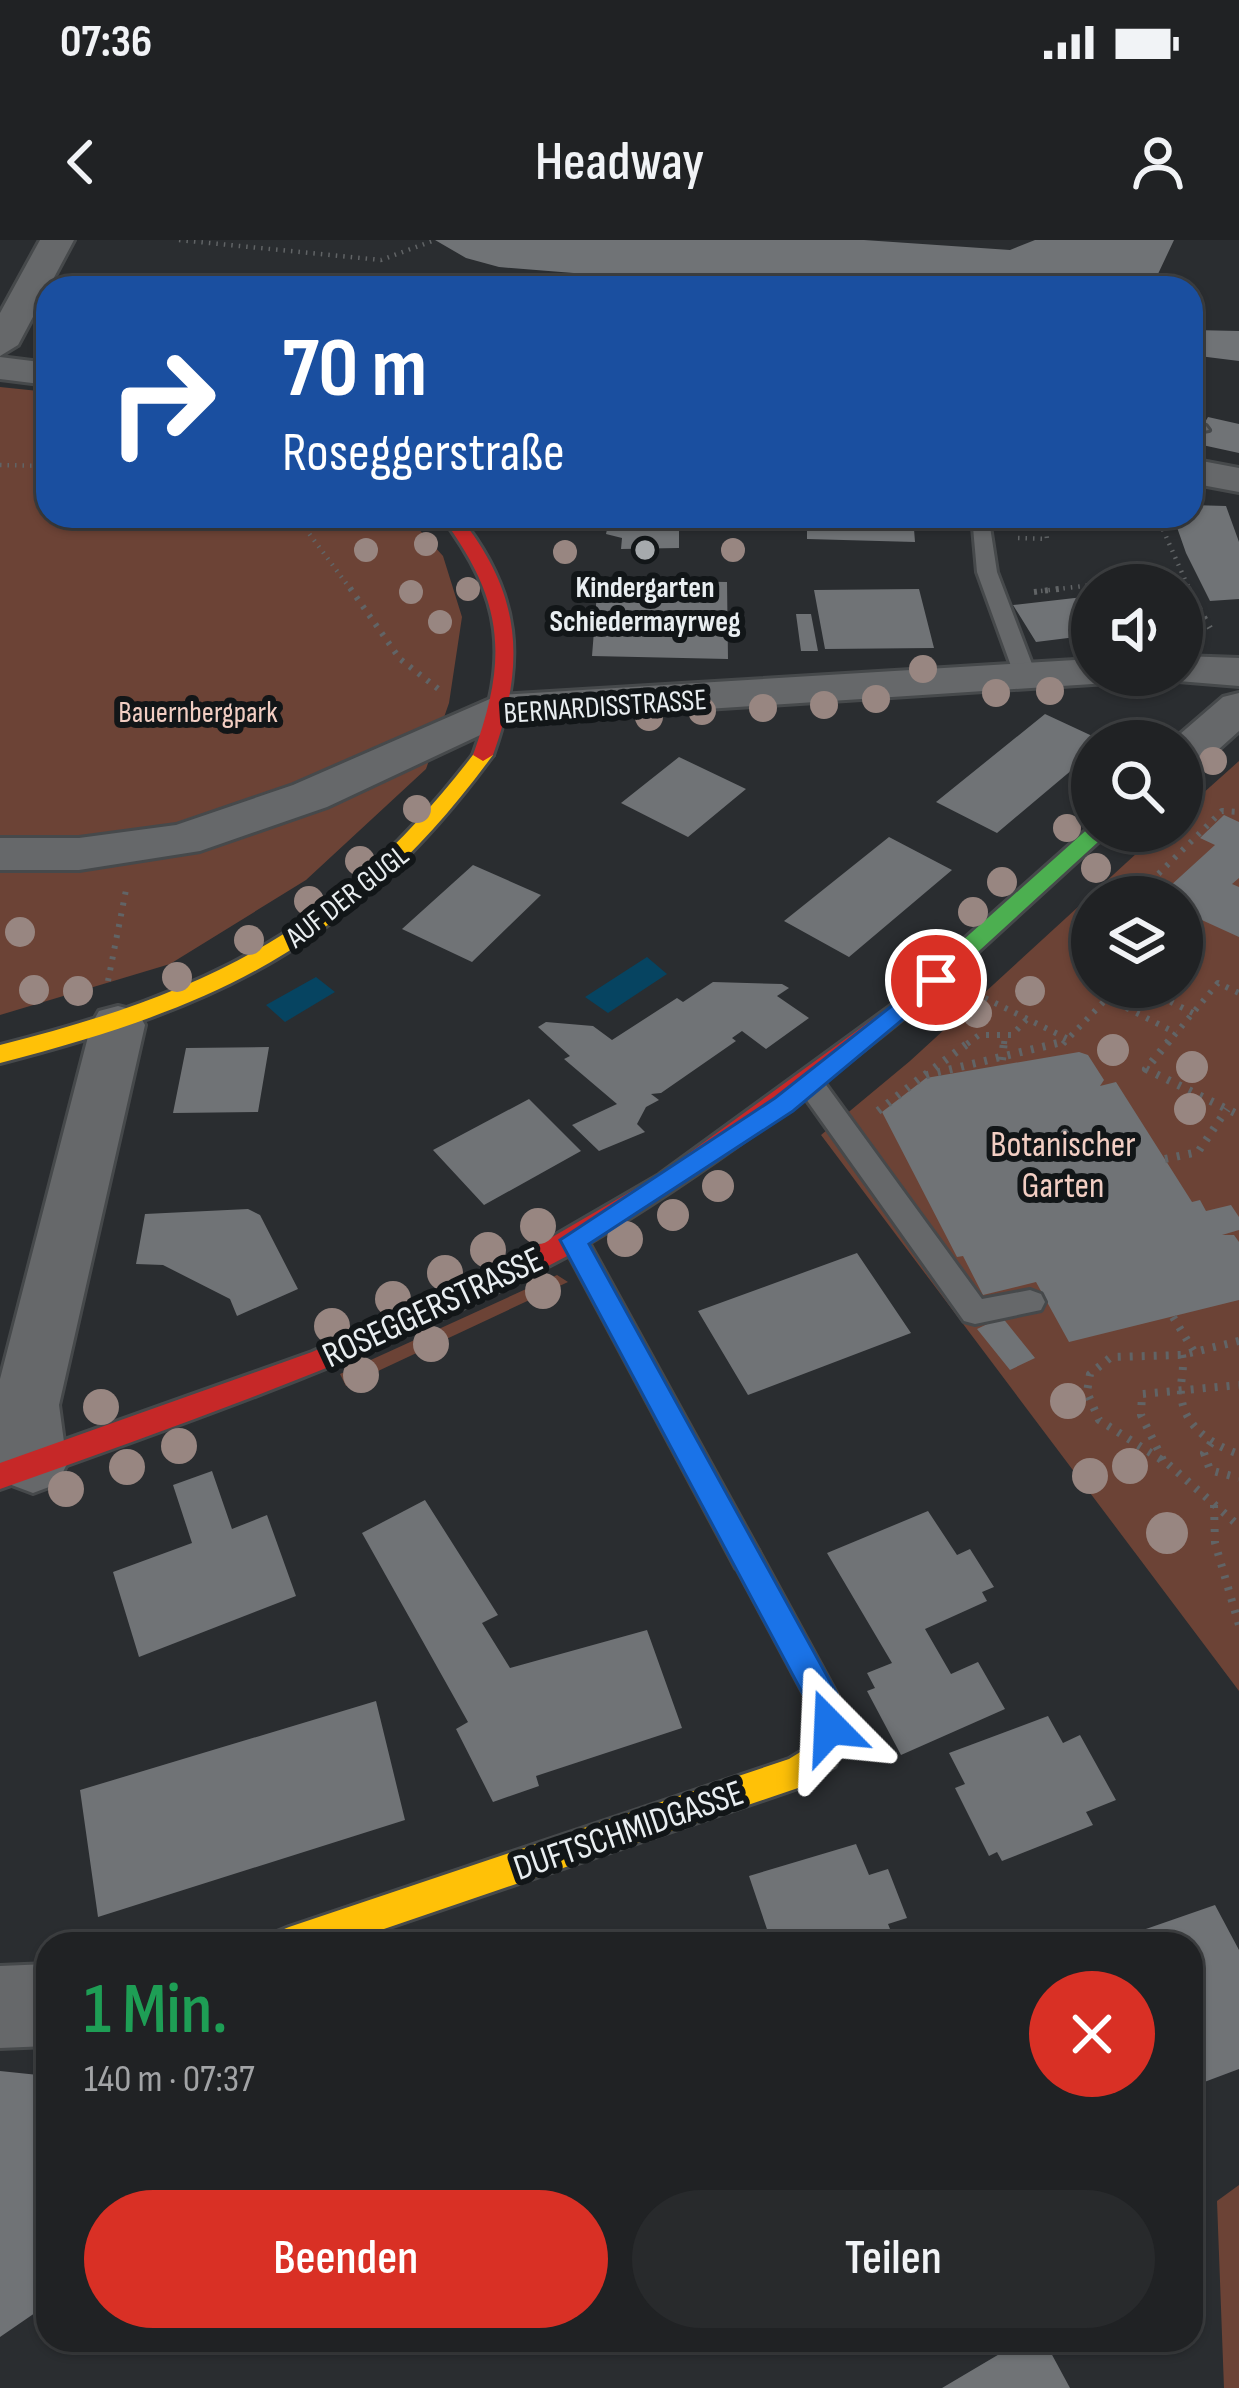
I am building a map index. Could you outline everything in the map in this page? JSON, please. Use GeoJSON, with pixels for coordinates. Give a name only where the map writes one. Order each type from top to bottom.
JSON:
{"type":"FeatureCollection","features":[{"type":"Feature","properties":{"kind":"street"},"geometry":{"type":"LineString","coordinates":[[37,276],[57,240]]}},
{"type":"Feature","properties":{"kind":"street"},"geometry":{"type":"LineString","coordinates":[[0,345],[36,279]]}},
{"type":"Feature","properties":{"kind":"street"},"geometry":{"type":"LineString","coordinates":[[0,368],[36,372]]}},
{"type":"Feature","properties":{"kind":"street"},"geometry":{"type":"LineString","coordinates":[[1203,472],[1239,480]]}},
{"type":"Feature","properties":{"kind":"street","name":"AUF DER GUGL"},"geometry":{"type":"LineString","coordinates":[[0,1054],[111,1012],[167,1007],[290,943],[380,878],[456,797],[500,709],[510,650],[498,589],[462,528]]}},
{"type":"Feature","properties":{"kind":"street","name":"BERNARDISSTRASSE"},"geometry":{"type":"LineString","coordinates":[[0,854],[79,854],[134,847],[248,821],[420,744],[457,733],[500,709],[1071,674]]}},
{"type":"Feature","properties":{"kind":"street"},"geometry":{"type":"LineString","coordinates":[[1203,739],[1239,707]]}},
{"type":"Feature","properties":{"kind":"street","name":"ROSEGGERSTRASSE"},"geometry":{"type":"LineString","coordinates":[[17,1470],[271,1379],[400,1325],[574,1240],[811,1085],[1075,852]]}},
{"type":"Feature","properties":{"kind":"street"},"geometry":{"type":"LineString","coordinates":[[17,1470],[26,1405],[111,1012]]}},
{"type":"Feature","properties":{"kind":"street","name":"DUFTSCHMIDGASSE"},"geometry":{"type":"LineString","coordinates":[[325,1932],[798,1772],[824,1755],[830,1727],[826,1704],[574,1240]]}},
{"type":"Feature","properties":{"kind":"street"},"geometry":{"type":"LineString","coordinates":[[0,2007],[36,2006]]}},
{"type":"Feature","properties":{"kind":"lane"},"geometry":{"type":"LineString","coordinates":[[981,528],[995,596],[1026,676]]}},
{"type":"Feature","properties":{"kind":"lane"},"geometry":{"type":"LineString","coordinates":[[811,1085],[975,1312],[1030,1302]]}},
{"type":"Feature","properties":{"kind":"path"},"geometry":{"type":"LineString","coordinates":[[179,240],[381,260],[435,240]]}},
{"type":"Feature","properties":{"kind":"path"},"geometry":{"type":"LineString","coordinates":[[0,465],[36,466]]}},
{"type":"Feature","properties":{"kind":"path"},"geometry":{"type":"LineString","coordinates":[[307,528],[426,684],[500,709]]}},
{"type":"Feature","properties":{"kind":"path"},"geometry":{"type":"LineString","coordinates":[[1046,528],[1047,538]]}},
{"type":"Feature","properties":{"kind":"path"},"geometry":{"type":"LineString","coordinates":[[1161,528],[1176,564]]}},
{"type":"Feature","properties":{"kind":"path"},"geometry":{"type":"LineString","coordinates":[[995,596],[1071,588]]}},
{"type":"Feature","properties":{"kind":"path"},"geometry":{"type":"LineString","coordinates":[[1203,614],[1228,655]]}},
{"type":"Feature","properties":{"kind":"path"},"geometry":{"type":"LineString","coordinates":[[1156,876],[1222,811],[1239,812]]}},
{"type":"Feature","properties":{"kind":"path"},"geometry":{"type":"LineString","coordinates":[[111,1012],[134,847]]}},
{"type":"Feature","properties":{"kind":"path"},"geometry":{"type":"LineString","coordinates":[[1239,993],[1219,983],[1146,1069],[1239,1115]]}},
{"type":"Feature","properties":{"kind":"path"},"geometry":{"type":"LineString","coordinates":[[972,992],[1070,1040]]}},
{"type":"Feature","properties":{"kind":"path"},"geometry":{"type":"LineString","coordinates":[[923,1076],[1070,1040],[1098,1008]]}},
{"type":"Feature","properties":{"kind":"path"},"geometry":{"type":"LineString","coordinates":[[1127,1008],[1176,1033]]}},
{"type":"Feature","properties":{"kind":"path"},"geometry":{"type":"LineString","coordinates":[[1183,1008],[1193,1013]]}},
{"type":"Feature","properties":{"kind":"path"},"geometry":{"type":"LineString","coordinates":[[848,1135],[979,1035],[1015,1034],[1028,1018]]}},
{"type":"Feature","properties":{"kind":"path"},"geometry":{"type":"LineString","coordinates":[[1002,1060],[1005,1035]]}},
{"type":"Feature","properties":{"kind":"path"},"geometry":{"type":"LineString","coordinates":[[1165,1160],[1198,1152],[1227,1109]]}},
{"type":"Feature","properties":{"kind":"path"},"geometry":{"type":"LineString","coordinates":[[1173,1317],[1195,1353]]}},
{"type":"Feature","properties":{"kind":"path"},"geometry":{"type":"LineString","coordinates":[[1239,1342],[1183,1355],[1111,1358],[1087,1382],[1090,1406],[1102,1423],[1163,1460],[1239,1526]]}},
{"type":"Feature","properties":{"kind":"path"},"geometry":{"type":"LineString","coordinates":[[1183,1355],[1181,1391],[1188,1418],[1211,1443],[1239,1454]]}},
{"type":"Feature","properties":{"kind":"path"},"geometry":{"type":"LineString","coordinates":[[1163,1460],[1146,1430],[1140,1402],[1148,1389],[1239,1385]]}},
{"type":"Feature","properties":{"kind":"path"},"geometry":{"type":"LineString","coordinates":[[1211,1443],[1204,1453],[1210,1469],[1239,1478]]}},
{"type":"Feature","properties":{"kind":"path"},"geometry":{"type":"LineString","coordinates":[[1214,1504],[1215,1543],[1239,1625]]}},
{"type":"Feature","properties":{"kind":"green space","name":"Bauernbergpark"},"geometry":{"type":"Polygon","coordinates":[[[0,387],[36,391],[36,528],[418,528],[443,556],[462,617],[449,703],[426,769],[306,880],[170,964],[0,1015],[0,387]]]}},
{"type":"Feature","properties":{"kind":"green space","name":"Botanischer Garten"},"geometry":{"type":"Polygon","coordinates":[[[1239,761],[1239,1691],[821,1135],[910,1061],[1071,913],[1071,1008],[1203,1008],[1203,876],[1112,876],[1138,852],[1203,852],[1203,793],[1239,761]]]}},
{"type":"Feature","properties":{"kind":"green space"},"geometry":{"type":"Polygon","coordinates":[[[557,1275],[568,1282],[346,1386],[340,1374],[557,1275]]]}},
{"type":"Feature","properties":{"kind":"green space"},"geometry":{"type":"Polygon","coordinates":[[[1239,2185],[1239,2388],[1224,2388],[1217,2201],[1239,2185]]]}},
{"type":"Feature","properties":{"kind":"water"},"geometry":{"type":"Polygon","coordinates":[[[647,957],[667,974],[608,1013],[585,997],[647,957]]]}},
{"type":"Feature","properties":{"kind":"water"},"geometry":{"type":"Polygon","coordinates":[[[316,977],[335,992],[285,1022],[266,1005],[316,977]]]}},
{"type":"Feature","properties":{"kind":"building"},"geometry":{"type":"Polygon","coordinates":[[[435,240],[864,240],[1010,250],[1035,240],[1174,240],[1156,276],[611,276],[499,267],[466,258],[435,240]]]}},
{"type":"Feature","properties":{"kind":"building"},"geometry":{"type":"Polygon","coordinates":[[[1203,330],[1239,331],[1239,361],[1203,356],[1203,330]]]}},
{"type":"Feature","properties":{"kind":"building"},"geometry":{"type":"Polygon","coordinates":[[[1208,417],[1239,424],[1239,453],[1203,445],[1208,417]]]}},
{"type":"Feature","properties":{"kind":"building"},"geometry":{"type":"Polygon","coordinates":[[[1203,505],[1226,506],[1239,542],[1239,599],[1210,601],[1203,587],[1203,564],[1192,564],[1177,528],[1203,528],[1203,505]]]}},
{"type":"Feature","properties":{"kind":"building"},"geometry":{"type":"Polygon","coordinates":[[[607,528],[679,528],[679,548],[621,549],[622,538],[606,534],[607,528]]]}},
{"type":"Feature","properties":{"kind":"building"},"geometry":{"type":"Polygon","coordinates":[[[807,528],[914,528],[915,542],[807,539],[807,528]]]}},
{"type":"Feature","properties":{"kind":"building"},"geometry":{"type":"Polygon","coordinates":[[[598,580],[727,582],[728,659],[592,656],[598,580]]]}},
{"type":"Feature","properties":{"kind":"building"},"geometry":{"type":"Polygon","coordinates":[[[919,589],[934,648],[825,649],[814,590],[919,589]]]}},
{"type":"Feature","properties":{"kind":"building"},"geometry":{"type":"Polygon","coordinates":[[[1071,598],[1071,638],[1036,642],[1013,605],[1071,598]]]}},
{"type":"Feature","properties":{"kind":"building"},"geometry":{"type":"Polygon","coordinates":[[[796,614],[811,614],[818,651],[801,651],[796,614]]]}},
{"type":"Feature","properties":{"kind":"building"},"geometry":{"type":"Polygon","coordinates":[[[1045,714],[1071,726],[1071,771],[997,833],[936,802],[1045,714]]]}},
{"type":"Feature","properties":{"kind":"building"},"geometry":{"type":"Polygon","coordinates":[[[679,757],[746,789],[688,837],[621,803],[679,757]]]}},
{"type":"Feature","properties":{"kind":"building"},"geometry":{"type":"Polygon","coordinates":[[[1224,815],[1239,822],[1239,878],[1232,884],[1239,887],[1239,937],[1203,921],[1203,876],[1181,876],[1215,845],[1203,835],[1224,815]]]}},
{"type":"Feature","properties":{"kind":"building"},"geometry":{"type":"Polygon","coordinates":[[[889,837],[952,870],[849,957],[784,921],[889,837]]]}},
{"type":"Feature","properties":{"kind":"building"},"geometry":{"type":"Polygon","coordinates":[[[473,865],[541,895],[472,962],[402,929],[473,865]]]}},
{"type":"Feature","properties":{"kind":"building"},"geometry":{"type":"Polygon","coordinates":[[[713,982],[782,984],[789,988],[777,996],[809,1018],[766,1049],[742,1031],[732,1038],[736,1041],[661,1093],[651,1094],[659,1100],[646,1107],[637,1124],[645,1132],[599,1151],[572,1125],[617,1104],[564,1059],[570,1056],[538,1027],[546,1022],[593,1026],[612,1040],[677,998],[683,1002],[713,982]]]}},
{"type":"Feature","properties":{"kind":"building"},"geometry":{"type":"Polygon","coordinates":[[[269,1047],[258,1112],[173,1113],[186,1048],[269,1047]]]}},
{"type":"Feature","properties":{"kind":"building"},"geometry":{"type":"Polygon","coordinates":[[[1079,1052],[1088,1055],[1104,1080],[1100,1086],[1116,1082],[1192,1202],[1200,1200],[1206,1211],[1231,1205],[1239,1217],[1239,1230],[1222,1235],[1234,1235],[1239,1242],[1239,1300],[1069,1342],[1036,1282],[983,1295],[963,1256],[957,1257],[882,1112],[926,1078],[1079,1052]]]}},
{"type":"Feature","properties":{"kind":"building"},"geometry":{"type":"Polygon","coordinates":[[[529,1099],[581,1151],[484,1205],[433,1150],[529,1099]]]}},
{"type":"Feature","properties":{"kind":"building"},"geometry":{"type":"Polygon","coordinates":[[[248,1209],[260,1215],[298,1289],[237,1316],[230,1299],[163,1265],[136,1264],[145,1214],[248,1209]]]}},
{"type":"Feature","properties":{"kind":"building"},"geometry":{"type":"Polygon","coordinates":[[[857,1253],[911,1333],[748,1395],[698,1311],[857,1253]]]}},
{"type":"Feature","properties":{"kind":"building"},"geometry":{"type":"Polygon","coordinates":[[[1002,1317],[1035,1358],[1010,1370],[977,1329],[1002,1317]]]}},
{"type":"Feature","properties":{"kind":"building"},"geometry":{"type":"Polygon","coordinates":[[[212,1471],[232,1529],[267,1515],[296,1596],[139,1657],[113,1572],[192,1543],[173,1485],[212,1471]]]}},
{"type":"Feature","properties":{"kind":"building"},"geometry":{"type":"Polygon","coordinates":[[[425,1500],[498,1615],[482,1623],[510,1668],[647,1630],[682,1728],[536,1776],[539,1786],[493,1802],[456,1729],[468,1722],[362,1533],[425,1500]]]}},
{"type":"Feature","properties":{"kind":"building"},"geometry":{"type":"Polygon","coordinates":[[[928,1511],[957,1555],[970,1549],[994,1587],[982,1592],[987,1601],[925,1629],[951,1674],[978,1662],[1005,1709],[901,1755],[867,1691],[875,1688],[867,1673],[892,1663],[827,1553],[928,1511]]]}},
{"type":"Feature","properties":{"kind":"building"},"geometry":{"type":"Polygon","coordinates":[[[376,1701],[405,1820],[98,1917],[80,1790],[376,1701]]]}},
{"type":"Feature","properties":{"kind":"building"},"geometry":{"type":"Polygon","coordinates":[[[1048,1716],[1063,1743],[1080,1735],[1116,1800],[1086,1812],[1093,1825],[1002,1861],[997,1852],[989,1856],[955,1788],[965,1784],[949,1753],[1048,1716]]]}},
{"type":"Feature","properties":{"kind":"building"},"geometry":{"type":"Polygon","coordinates":[[[856,1844],[869,1875],[888,1869],[907,1918],[888,1924],[891,1932],[768,1932],[749,1876],[856,1844]]]}},
{"type":"Feature","properties":{"kind":"building"},"geometry":{"type":"Polygon","coordinates":[[[1215,1905],[1239,1950],[1239,2069],[1203,2082],[1203,1932],[1137,1932],[1215,1905]]]}},
{"type":"Feature","properties":{"kind":"building"},"geometry":{"type":"Polygon","coordinates":[[[0,2071],[36,2075],[36,2312],[0,2337],[0,2071]]]}},
{"type":"Feature","properties":{"kind":"building"},"geometry":{"type":"Polygon","coordinates":[[[1003,2352],[1050,2352],[1070,2388],[942,2388],[1003,2352]]]}},
{"type":"Feature","properties":{"kind":"traffic: fast"},"geometry":{"type":"LineString","coordinates":[[914,997],[1076,852]]}},
{"type":"Feature","properties":{"kind":"traffic: slow"},"geometry":{"type":"LineString","coordinates":[[0,1054],[142,1013],[272,953],[332,914],[387,869],[438,816],[483,755]]}},
{"type":"Feature","properties":{"kind":"traffic: slow"},"geometry":{"type":"LineString","coordinates":[[325,1932],[798,1772],[824,1755],[830,1727],[826,1704],[747,1559]]}},
{"type":"Feature","properties":{"kind":"traffic: jam"},"geometry":{"type":"LineString","coordinates":[[460,528],[488,571],[504,630],[502,692],[483,755]]}},
{"type":"Feature","properties":{"kind":"traffic: jam"},"geometry":{"type":"LineString","coordinates":[[0,1476],[321,1360],[508,1275],[668,1182],[818,1074],[914,997]]}},
{"type":"Feature","properties":{"kind":"traffic: jam"},"geometry":{"type":"LineString","coordinates":[[574,1240],[747,1559]]}},
{"type":"Feature","properties":{"kind":"place","name":"Kindergarten Schiedermayrweg"},"geometry":{"type":"Point","coordinates":[645,550]}},
{"type":"Feature","properties":{"kind":"route"},"geometry":{"type":"LineString","coordinates":[[830,1727],[826,1704],[574,1240],[811,1085],[936,980]]}}]}
